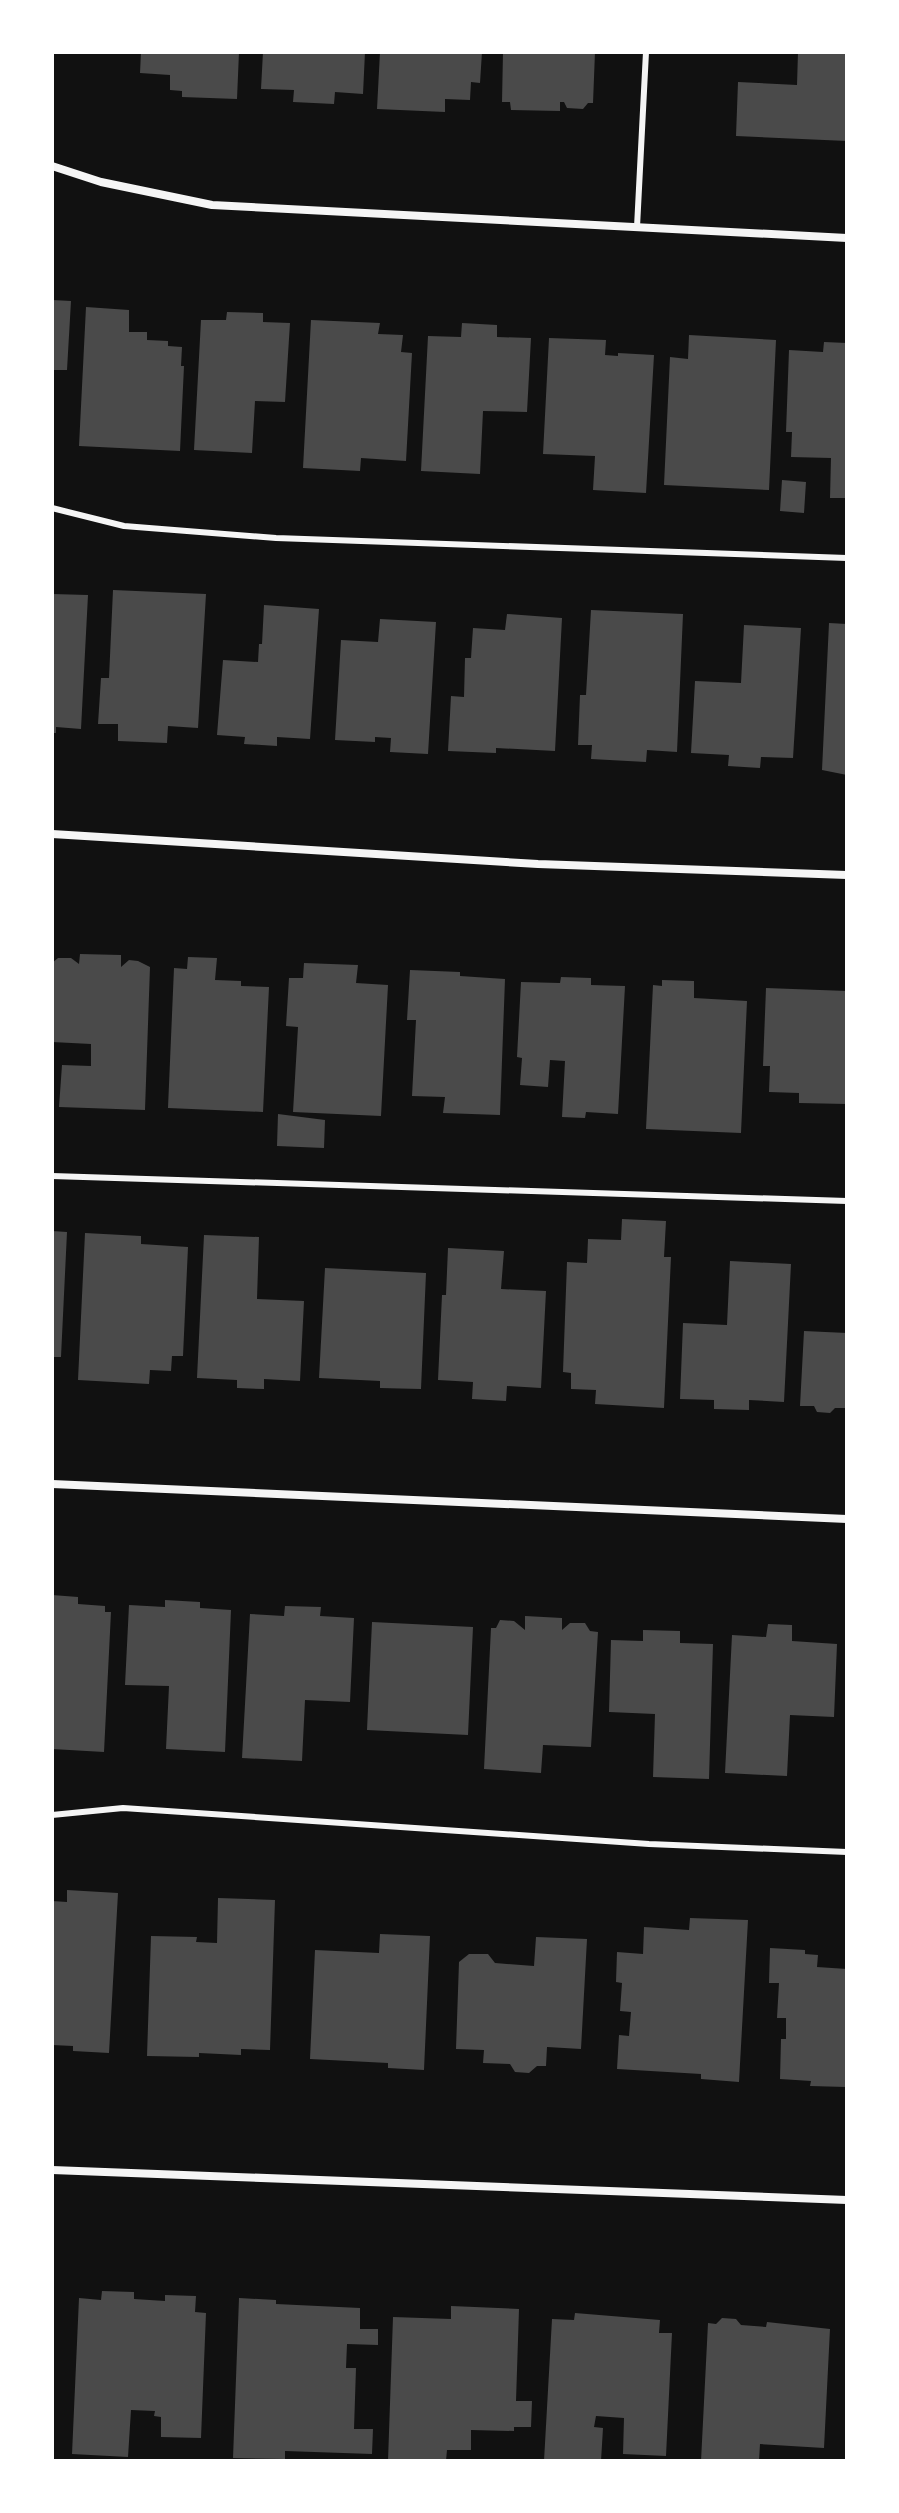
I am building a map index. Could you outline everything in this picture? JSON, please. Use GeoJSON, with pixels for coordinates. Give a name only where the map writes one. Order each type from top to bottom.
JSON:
{"type":"FeatureCollection","features":[{"type":"Feature","properties":{"kind":"street"},"geometry":{"type":"LineString","coordinates":[[52,166],[101,182],[212,205],[847,238]]}},
{"type":"Feature","properties":{"kind":"street"},"geometry":{"type":"LineString","coordinates":[[52,834],[538,864],[847,875]]}},
{"type":"Feature","properties":{"kind":"street"},"geometry":{"type":"LineString","coordinates":[[52,1484],[847,1519]]}},
{"type":"Feature","properties":{"kind":"street"},"geometry":{"type":"LineString","coordinates":[[52,2170],[847,2200]]}},
{"type":"Feature","properties":{"kind":"lane"},"geometry":{"type":"LineString","coordinates":[[637,227],[646,52]]}},
{"type":"Feature","properties":{"kind":"lane"},"geometry":{"type":"LineString","coordinates":[[52,508],[124,526],[276,538],[847,558]]}},
{"type":"Feature","properties":{"kind":"lane"},"geometry":{"type":"LineString","coordinates":[[52,1176],[847,1201]]}},
{"type":"Feature","properties":{"kind":"lane"},"geometry":{"type":"LineString","coordinates":[[52,1815],[123,1808],[649,1844],[847,1852]]}},
{"type":"Feature","properties":{"kind":"building"},"geometry":{"type":"Polygon","coordinates":[[[141,52],[239,52],[237,99],[182,97],[182,91],[170,90],[170,75],[140,73],[141,52]]]}},
{"type":"Feature","properties":{"kind":"building"},"geometry":{"type":"Polygon","coordinates":[[[263,52],[365,52],[363,94],[335,92],[334,104],[293,102],[294,90],[261,89],[263,52]]]}},
{"type":"Feature","properties":{"kind":"building"},"geometry":{"type":"Polygon","coordinates":[[[380,52],[482,52],[480,83],[471,82],[470,100],[445,99],[445,112],[377,109],[380,52]]]}},
{"type":"Feature","properties":{"kind":"building"},"geometry":{"type":"Polygon","coordinates":[[[503,52],[595,52],[593,103],[588,103],[583,109],[567,108],[564,102],[560,102],[560,111],[511,110],[510,102],[502,102],[503,52]]]}},
{"type":"Feature","properties":{"kind":"building"},"geometry":{"type":"Polygon","coordinates":[[[798,52],[847,52],[847,141],[736,136],[738,82],[797,85],[798,52]]]}},
{"type":"Feature","properties":{"kind":"building"},"geometry":{"type":"Polygon","coordinates":[[[52,300],[71,301],[67,370],[52,370],[52,300]]]}},
{"type":"Feature","properties":{"kind":"building"},"geometry":{"type":"Polygon","coordinates":[[[86,307],[129,310],[129,332],[147,332],[147,340],[168,341],[168,346],[182,347],[180,451],[79,446],[86,307]]]}},
{"type":"Feature","properties":{"kind":"building"},"geometry":{"type":"Polygon","coordinates":[[[227,312],[263,313],[263,322],[290,323],[285,402],[255,401],[252,453],[194,450],[201,320],[226,320],[227,312]]]}},
{"type":"Feature","properties":{"kind":"building"},"geometry":{"type":"Polygon","coordinates":[[[311,320],[380,323],[378,334],[403,335],[401,352],[412,353],[406,461],[361,458],[360,471],[303,468],[311,320]]]}},
{"type":"Feature","properties":{"kind":"building"},"geometry":{"type":"Polygon","coordinates":[[[462,323],[497,325],[497,337],[531,338],[527,412],[483,411],[480,474],[421,471],[428,336],[461,337],[462,323]]]}},
{"type":"Feature","properties":{"kind":"building"},"geometry":{"type":"Polygon","coordinates":[[[689,335],[776,340],[769,490],[664,485],[670,357],[688,359],[689,335]]]}},
{"type":"Feature","properties":{"kind":"building"},"geometry":{"type":"Polygon","coordinates":[[[549,338],[606,340],[605,355],[654,355],[646,493],[593,490],[595,456],[543,454],[549,338]]]}},
{"type":"Feature","properties":{"kind":"building"},"geometry":{"type":"Polygon","coordinates":[[[824,342],[847,343],[847,498],[830,498],[831,458],[791,457],[792,432],[786,432],[789,350],[823,352],[824,342]]]}},
{"type":"Feature","properties":{"kind":"building"},"geometry":{"type":"Polygon","coordinates":[[[782,480],[806,482],[804,513],[780,511],[782,480]]]}},
{"type":"Feature","properties":{"kind":"building"},"geometry":{"type":"Polygon","coordinates":[[[113,590],[206,594],[198,728],[168,726],[167,743],[118,741],[118,724],[98,724],[101,678],[109,678],[113,590]]]}},
{"type":"Feature","properties":{"kind":"building"},"geometry":{"type":"Polygon","coordinates":[[[52,594],[88,595],[81,729],[56,727],[56,733],[52,733],[52,594]]]}},
{"type":"Feature","properties":{"kind":"building"},"geometry":{"type":"Polygon","coordinates":[[[264,605],[319,609],[310,739],[277,737],[277,746],[244,744],[245,737],[217,735],[223,660],[258,662],[264,605]]]}},
{"type":"Feature","properties":{"kind":"building"},"geometry":{"type":"Polygon","coordinates":[[[591,610],[683,614],[677,752],[647,750],[646,762],[591,759],[592,745],[578,745],[580,695],[586,695],[591,610]]]}},
{"type":"Feature","properties":{"kind":"building"},"geometry":{"type":"Polygon","coordinates":[[[507,614],[562,618],[555,751],[496,748],[496,753],[448,751],[451,696],[464,697],[465,658],[471,658],[473,628],[505,630],[507,614]]]}},
{"type":"Feature","properties":{"kind":"building"},"geometry":{"type":"Polygon","coordinates":[[[380,619],[436,622],[428,754],[390,752],[391,738],[375,737],[375,742],[335,740],[341,640],[378,642],[380,619]]]}},
{"type":"Feature","properties":{"kind":"building"},"geometry":{"type":"Polygon","coordinates":[[[829,623],[847,624],[847,775],[822,770],[829,623]]]}},
{"type":"Feature","properties":{"kind":"building"},"geometry":{"type":"Polygon","coordinates":[[[744,625],[801,628],[793,758],[761,757],[760,768],[728,766],[729,755],[691,753],[695,681],[741,683],[744,625]]]}},
{"type":"Feature","properties":{"kind":"building"},"geometry":{"type":"Polygon","coordinates":[[[80,954],[121,955],[121,967],[129,960],[150,967],[145,1110],[59,1107],[62,1065],[91,1066],[91,1044],[52,1042],[52,963],[58,958],[71,958],[79,964],[80,954]]]}},
{"type":"Feature","properties":{"kind":"building"},"geometry":{"type":"Polygon","coordinates":[[[188,957],[217,958],[215,980],[241,981],[241,986],[269,987],[263,1112],[168,1108],[174,968],[187,969],[188,957]]]}},
{"type":"Feature","properties":{"kind":"building"},"geometry":{"type":"Polygon","coordinates":[[[304,963],[358,965],[356,983],[388,985],[381,1116],[293,1112],[298,1027],[286,1026],[289,978],[303,978],[304,963]]]}},
{"type":"Feature","properties":{"kind":"building"},"geometry":{"type":"Polygon","coordinates":[[[410,970],[460,972],[460,976],[505,979],[500,1115],[443,1113],[445,1097],[412,1096],[416,1020],[407,1020],[410,970]]]}},
{"type":"Feature","properties":{"kind":"building"},"geometry":{"type":"Polygon","coordinates":[[[561,977],[591,978],[591,985],[625,986],[618,1114],[586,1112],[585,1118],[562,1117],[565,1061],[550,1060],[548,1087],[520,1085],[522,1058],[517,1057],[521,982],[560,983],[561,977]]]}},
{"type":"Feature","properties":{"kind":"building"},"geometry":{"type":"Polygon","coordinates":[[[662,980],[694,981],[694,998],[747,1001],[741,1133],[646,1129],[653,985],[662,986],[662,980]]]}},
{"type":"Feature","properties":{"kind":"building"},"geometry":{"type":"Polygon","coordinates":[[[766,988],[847,991],[847,1104],[799,1103],[799,1093],[769,1092],[770,1066],[763,1066],[766,988]]]}},
{"type":"Feature","properties":{"kind":"building"},"geometry":{"type":"Polygon","coordinates":[[[278,1114],[325,1120],[324,1148],[277,1146],[278,1114]]]}},
{"type":"Feature","properties":{"kind":"building"},"geometry":{"type":"Polygon","coordinates":[[[622,1219],[666,1221],[664,1257],[671,1257],[664,1408],[595,1404],[596,1390],[571,1389],[571,1373],[563,1372],[567,1262],[587,1263],[588,1239],[621,1240],[622,1219]]]}},
{"type":"Feature","properties":{"kind":"building"},"geometry":{"type":"Polygon","coordinates":[[[52,1231],[67,1232],[61,1357],[52,1357],[52,1231]]]}},
{"type":"Feature","properties":{"kind":"building"},"geometry":{"type":"Polygon","coordinates":[[[85,1233],[141,1236],[141,1244],[188,1247],[183,1356],[172,1356],[171,1371],[150,1370],[149,1384],[78,1380],[85,1233]]]}},
{"type":"Feature","properties":{"kind":"building"},"geometry":{"type":"Polygon","coordinates":[[[204,1235],[259,1237],[257,1299],[304,1301],[300,1381],[264,1379],[264,1389],[237,1388],[237,1380],[197,1378],[204,1235]]]}},
{"type":"Feature","properties":{"kind":"building"},"geometry":{"type":"Polygon","coordinates":[[[448,1248],[504,1251],[501,1289],[546,1291],[541,1388],[507,1386],[506,1401],[472,1399],[473,1382],[438,1380],[442,1295],[446,1295],[448,1248]]]}},
{"type":"Feature","properties":{"kind":"building"},"geometry":{"type":"Polygon","coordinates":[[[730,1261],[791,1264],[784,1402],[749,1400],[749,1410],[714,1409],[714,1400],[680,1399],[683,1323],[727,1325],[730,1261]]]}},
{"type":"Feature","properties":{"kind":"building"},"geometry":{"type":"Polygon","coordinates":[[[325,1268],[426,1273],[421,1389],[380,1388],[380,1381],[319,1378],[325,1268]]]}},
{"type":"Feature","properties":{"kind":"building"},"geometry":{"type":"Polygon","coordinates":[[[804,1331],[847,1333],[847,1408],[835,1408],[830,1413],[817,1412],[814,1406],[800,1406],[804,1331]]]}},
{"type":"Feature","properties":{"kind":"building"},"geometry":{"type":"Polygon","coordinates":[[[52,1595],[78,1597],[78,1604],[105,1606],[105,1612],[111,1612],[104,1752],[52,1749],[52,1595]]]}},
{"type":"Feature","properties":{"kind":"building"},"geometry":{"type":"Polygon","coordinates":[[[165,1600],[200,1602],[200,1608],[231,1610],[225,1752],[166,1749],[169,1686],[125,1685],[129,1605],[165,1607],[165,1600]]]}},
{"type":"Feature","properties":{"kind":"building"},"geometry":{"type":"Polygon","coordinates":[[[285,1606],[321,1607],[320,1616],[354,1618],[350,1702],[305,1700],[302,1761],[242,1758],[250,1614],[284,1616],[285,1606]]]}},
{"type":"Feature","properties":{"kind":"building"},"geometry":{"type":"Polygon","coordinates":[[[525,1616],[562,1618],[562,1630],[570,1623],[585,1623],[590,1631],[598,1632],[591,1747],[543,1745],[541,1773],[484,1769],[491,1628],[496,1628],[500,1620],[514,1621],[525,1630],[525,1616]]]}},
{"type":"Feature","properties":{"kind":"building"},"geometry":{"type":"Polygon","coordinates":[[[372,1622],[473,1627],[468,1735],[367,1730],[372,1622]]]}},
{"type":"Feature","properties":{"kind":"building"},"geometry":{"type":"Polygon","coordinates":[[[768,1624],[792,1625],[792,1641],[837,1644],[834,1717],[790,1715],[787,1776],[725,1773],[732,1635],[766,1637],[768,1624]]]}},
{"type":"Feature","properties":{"kind":"building"},"geometry":{"type":"Polygon","coordinates":[[[643,1630],[680,1631],[680,1643],[713,1644],[709,1779],[653,1777],[655,1714],[609,1712],[611,1640],[643,1641],[643,1630]]]}},
{"type":"Feature","properties":{"kind":"building"},"geometry":{"type":"Polygon","coordinates":[[[67,1890],[118,1893],[109,2053],[73,2051],[73,2046],[52,2045],[52,1901],[67,1902],[67,1890]]]}},
{"type":"Feature","properties":{"kind":"building"},"geometry":{"type":"Polygon","coordinates":[[[218,1898],[275,1900],[270,2050],[241,2049],[241,2055],[199,2053],[199,2057],[147,2056],[151,1936],[197,1937],[196,1942],[217,1943],[218,1898]]]}},
{"type":"Feature","properties":{"kind":"building"},"geometry":{"type":"Polygon","coordinates":[[[690,1918],[748,1920],[739,2082],[701,2079],[701,2074],[617,2069],[619,2035],[629,2036],[631,2012],[620,2011],[622,1983],[616,1982],[617,1952],[643,1954],[644,1927],[689,1930],[690,1918]]]}},
{"type":"Feature","properties":{"kind":"building"},"geometry":{"type":"Polygon","coordinates":[[[380,1934],[430,1936],[424,2070],[388,2068],[388,2063],[310,2059],[315,1950],[379,1953],[380,1934]]]}},
{"type":"Feature","properties":{"kind":"building"},"geometry":{"type":"Polygon","coordinates":[[[536,1937],[587,1939],[581,2049],[547,2047],[546,2066],[537,2066],[529,2073],[515,2072],[510,2064],[483,2063],[484,2050],[456,2049],[459,1962],[469,1954],[488,1954],[495,1963],[534,1966],[536,1937]]]}},
{"type":"Feature","properties":{"kind":"building"},"geometry":{"type":"Polygon","coordinates":[[[770,1948],[805,1950],[805,1954],[818,1955],[817,1967],[847,1969],[846,2087],[810,2086],[811,2081],[780,2079],[781,2039],[786,2039],[786,2018],[777,2018],[779,1983],[769,1983],[770,1948]]]}},
{"type":"Feature","properties":{"kind":"building"},"geometry":{"type":"Polygon","coordinates":[[[102,2291],[134,2292],[134,2299],[165,2301],[165,2295],[196,2296],[195,2312],[206,2313],[201,2438],[161,2437],[161,2417],[154,2416],[155,2411],[131,2410],[128,2457],[72,2454],[79,2298],[101,2300],[102,2291]]]}},
{"type":"Feature","properties":{"kind":"building"},"geometry":{"type":"Polygon","coordinates":[[[239,2298],[276,2300],[276,2304],[360,2308],[360,2329],[378,2329],[378,2345],[347,2344],[346,2368],[356,2368],[354,2429],[373,2429],[372,2454],[285,2451],[285,2459],[233,2458],[239,2298]]]}},
{"type":"Feature","properties":{"kind":"building"},"geometry":{"type":"Polygon","coordinates":[[[451,2306],[519,2309],[516,2401],[532,2401],[531,2427],[514,2427],[514,2431],[471,2430],[471,2450],[447,2450],[446,2461],[388,2461],[393,2317],[451,2319],[451,2306]]]}},
{"type":"Feature","properties":{"kind":"building"},"geometry":{"type":"Polygon","coordinates":[[[575,2313],[660,2320],[659,2333],[672,2333],[666,2456],[623,2454],[624,2418],[596,2416],[594,2427],[603,2428],[601,2461],[544,2461],[552,2319],[574,2320],[575,2313]]]}},
{"type":"Feature","properties":{"kind":"building"},"geometry":{"type":"Polygon","coordinates":[[[722,2318],[736,2319],[741,2325],[766,2327],[767,2322],[830,2329],[824,2448],[760,2444],[759,2461],[701,2461],[708,2323],[716,2324],[722,2318]]]}}]}
